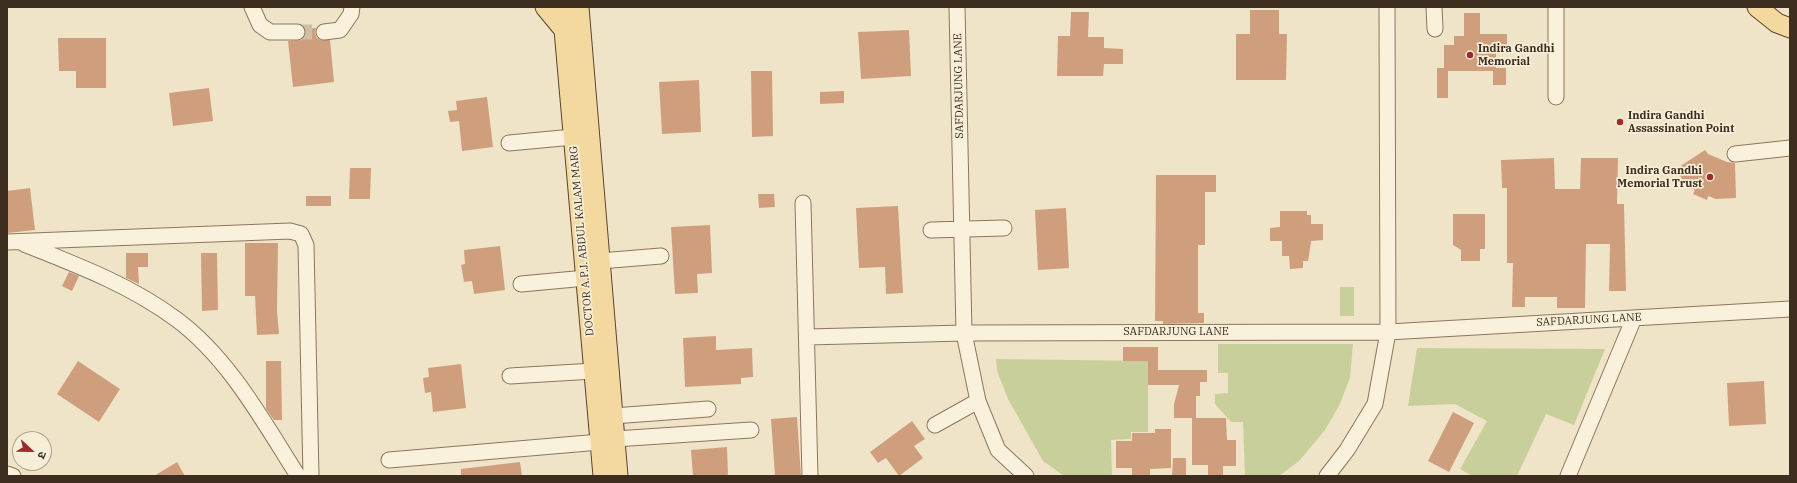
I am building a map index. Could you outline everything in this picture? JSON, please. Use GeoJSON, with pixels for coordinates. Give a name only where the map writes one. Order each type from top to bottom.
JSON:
{"type":"FeatureCollection","features":[{"type":"Feature","properties":{"kind":"main road"},"geometry":{"type":"LineString","coordinates":[[545,7],[564,30]]}},
{"type":"Feature","properties":{"kind":"main road","name":"DOCTOR A.P.J. ABDUL KALAM MARG"},"geometry":{"type":"LineString","coordinates":[[562,7],[564,30],[575,62],[600,261],[613,416],[607,440],[603,476]]}},
{"type":"Feature","properties":{"kind":"main road"},"geometry":{"type":"LineString","coordinates":[[1757,7],[1776,23],[1790,28]]}},
{"type":"Feature","properties":{"kind":"main road","name":"DOCTOR A.P.J. ABDUL KALAM MARG"},"geometry":{"type":"LineString","coordinates":[[581,9],[575,62],[573,137],[594,370],[607,440],[618,476]]}},
{"type":"Feature","properties":{"kind":"street"},"geometry":{"type":"LineString","coordinates":[[252,7],[260,25],[270,32],[297,32]]}},
{"type":"Feature","properties":{"kind":"street"},"geometry":{"type":"LineString","coordinates":[[324,32],[340,30],[351,14],[352,7]]}},
{"type":"Feature","properties":{"kind":"street","name":"SAFDARJUNG LANE"},"geometry":{"type":"LineString","coordinates":[[958,7],[964,333],[978,401],[998,450],[1026,476]]}},
{"type":"Feature","properties":{"kind":"street"},"geometry":{"type":"LineString","coordinates":[[1327,476],[1347,450],[1375,404],[1388,332],[1387,7]]}},
{"type":"Feature","properties":{"kind":"street"},"geometry":{"type":"LineString","coordinates":[[1434,7],[1435,29]]}},
{"type":"Feature","properties":{"kind":"street"},"geometry":{"type":"LineString","coordinates":[[1556,7],[1556,97]]}},
{"type":"Feature","properties":{"kind":"street"},"geometry":{"type":"LineString","coordinates":[[510,143],[573,137]]}},
{"type":"Feature","properties":{"kind":"street"},"geometry":{"type":"LineString","coordinates":[[1735,154],[1790,148]]}},
{"type":"Feature","properties":{"kind":"street"},"geometry":{"type":"LineString","coordinates":[[803,203],[808,337],[810,476]]}},
{"type":"Feature","properties":{"kind":"street"},"geometry":{"type":"LineString","coordinates":[[931,230],[1004,228]]}},
{"type":"Feature","properties":{"kind":"street"},"geometry":{"type":"LineString","coordinates":[[13,242],[290,231],[301,234],[306,245],[311,476]]}},
{"type":"Feature","properties":{"kind":"street"},"geometry":{"type":"LineString","coordinates":[[13,242],[102,275],[140,295],[176,319],[210,351],[243,392],[298,476]]}},
{"type":"Feature","properties":{"kind":"street"},"geometry":{"type":"LineString","coordinates":[[600,261],[661,256]]}},
{"type":"Feature","properties":{"kind":"street"},"geometry":{"type":"LineString","coordinates":[[521,284],[586,278]]}},
{"type":"Feature","properties":{"kind":"street","name":"SAFDARJUNG LANE"},"geometry":{"type":"LineString","coordinates":[[808,337],[964,333],[1388,332],[1790,309]]}},
{"type":"Feature","properties":{"kind":"street"},"geometry":{"type":"LineString","coordinates":[[1568,476],[1634,318]]}},
{"type":"Feature","properties":{"kind":"street"},"geometry":{"type":"LineString","coordinates":[[510,376],[594,370]]}},
{"type":"Feature","properties":{"kind":"street"},"geometry":{"type":"LineString","coordinates":[[935,425],[978,401]]}},
{"type":"Feature","properties":{"kind":"street"},"geometry":{"type":"LineString","coordinates":[[613,416],[708,409]]}},
{"type":"Feature","properties":{"kind":"street"},"geometry":{"type":"LineString","coordinates":[[389,460],[607,440],[751,430]]}},
{"type":"Feature","properties":{"kind":"street"},"geometry":{"type":"LineString","coordinates":[[7,474],[13,476]]}},
{"type":"Feature","properties":{"kind":"green space"},"geometry":{"type":"Polygon","coordinates":[[[1340,287],[1354,287],[1354,316],[1340,316],[1340,287]]]}},
{"type":"Feature","properties":{"kind":"green space"},"geometry":{"type":"Polygon","coordinates":[[[1218,344],[1353,344],[1350,378],[1339,406],[1325,430],[1299,461],[1279,476],[1245,476],[1243,422],[1231,422],[1215,404],[1215,394],[1228,393],[1228,373],[1218,373],[1218,344]]]}},
{"type":"Feature","properties":{"kind":"green space"},"geometry":{"type":"Polygon","coordinates":[[[1417,348],[1605,349],[1574,425],[1546,414],[1517,476],[1472,476],[1460,469],[1487,421],[1455,404],[1408,406],[1417,348]]]}},
{"type":"Feature","properties":{"kind":"green space"},"geometry":{"type":"Polygon","coordinates":[[[996,359],[1148,361],[1148,432],[1131,432],[1131,439],[1111,440],[1112,476],[1064,476],[1043,461],[1008,399],[997,371],[996,359]]]}},
{"type":"Feature","properties":{"kind":"building"},"geometry":{"type":"Polygon","coordinates":[[[1250,10],[1279,10],[1279,34],[1287,34],[1286,80],[1236,80],[1236,34],[1250,34],[1250,10]]]}},
{"type":"Feature","properties":{"kind":"building"},"geometry":{"type":"Polygon","coordinates":[[[1071,12],[1089,12],[1088,37],[1104,37],[1104,48],[1123,49],[1123,64],[1104,64],[1103,76],[1057,76],[1058,36],[1070,36],[1071,12]]]}},
{"type":"Feature","properties":{"kind":"building","name":"Indira Gandhi Memorial"},"geometry":{"type":"Polygon","coordinates":[[[1464,13],[1480,13],[1480,34],[1507,34],[1507,45],[1496,45],[1496,68],[1506,68],[1506,85],[1493,85],[1493,71],[1448,71],[1448,98],[1437,98],[1437,68],[1444,68],[1444,45],[1454,45],[1454,36],[1464,36],[1464,13]]]}},
{"type":"Feature","properties":{"kind":"building"},"geometry":{"type":"Polygon","coordinates":[[[316,28],[315,33],[317,38],[321,40],[330,40],[334,82],[293,87],[288,41],[301,40],[305,36],[305,29],[316,28]]]}},
{"type":"Feature","properties":{"kind":"building"},"geometry":{"type":"Polygon","coordinates":[[[909,30],[911,76],[861,79],[858,32],[909,30]]]}},
{"type":"Feature","properties":{"kind":"building"},"geometry":{"type":"Polygon","coordinates":[[[58,38],[106,38],[106,88],[76,88],[76,71],[59,71],[58,38]]]}},
{"type":"Feature","properties":{"kind":"building"},"geometry":{"type":"Polygon","coordinates":[[[751,71],[772,71],[773,136],[752,137],[751,71]]]}},
{"type":"Feature","properties":{"kind":"building"},"geometry":{"type":"Polygon","coordinates":[[[699,80],[701,132],[662,134],[659,82],[699,80]]]}},
{"type":"Feature","properties":{"kind":"building"},"geometry":{"type":"Polygon","coordinates":[[[209,88],[213,121],[173,126],[169,93],[209,88]]]}},
{"type":"Feature","properties":{"kind":"building"},"geometry":{"type":"Polygon","coordinates":[[[844,91],[844,103],[820,104],[820,92],[844,91]]]}},
{"type":"Feature","properties":{"kind":"building"},"geometry":{"type":"Polygon","coordinates":[[[487,97],[493,147],[462,151],[459,121],[450,122],[448,111],[457,110],[456,101],[487,97]]]}},
{"type":"Feature","properties":{"kind":"building"},"geometry":{"type":"Polygon","coordinates":[[[1705,150],[1708,154],[1727,162],[1735,163],[1736,198],[1716,199],[1708,196],[1707,200],[1693,194],[1695,190],[1687,187],[1676,169],[1705,150]]]}},
{"type":"Feature","properties":{"kind":"building"},"geometry":{"type":"Polygon","coordinates":[[[1554,158],[1555,189],[1580,189],[1581,158],[1618,158],[1617,204],[1624,204],[1626,291],[1609,291],[1610,244],[1586,244],[1585,308],[1557,308],[1557,297],[1525,297],[1525,307],[1512,307],[1513,263],[1507,263],[1507,188],[1502,188],[1501,160],[1554,158]]]}},
{"type":"Feature","properties":{"kind":"building"},"geometry":{"type":"Polygon","coordinates":[[[350,168],[371,168],[370,199],[349,199],[350,168]]]}},
{"type":"Feature","properties":{"kind":"building"},"geometry":{"type":"Polygon","coordinates":[[[1156,175],[1216,175],[1216,192],[1205,192],[1205,245],[1198,245],[1198,313],[1204,313],[1204,323],[1163,324],[1163,321],[1155,321],[1156,175]]]}},
{"type":"Feature","properties":{"kind":"building"},"geometry":{"type":"Polygon","coordinates":[[[30,188],[35,230],[7,233],[7,191],[30,188]]]}},
{"type":"Feature","properties":{"kind":"building"},"geometry":{"type":"Polygon","coordinates":[[[758,194],[774,194],[775,207],[759,208],[758,194]]]}},
{"type":"Feature","properties":{"kind":"building"},"geometry":{"type":"Polygon","coordinates":[[[306,196],[331,196],[331,206],[306,206],[306,196]]]}},
{"type":"Feature","properties":{"kind":"building"},"geometry":{"type":"Polygon","coordinates":[[[898,206],[903,293],[886,294],[885,267],[859,268],[856,208],[898,206]]]}},
{"type":"Feature","properties":{"kind":"building"},"geometry":{"type":"Polygon","coordinates":[[[1066,208],[1069,268],[1038,270],[1035,210],[1066,208]]]}},
{"type":"Feature","properties":{"kind":"building"},"geometry":{"type":"Polygon","coordinates":[[[1280,211],[1307,211],[1307,215],[1311,215],[1311,224],[1323,224],[1323,240],[1311,241],[1308,261],[1303,261],[1303,268],[1290,269],[1289,256],[1282,256],[1282,241],[1270,241],[1270,228],[1280,227],[1280,211]]]}},
{"type":"Feature","properties":{"kind":"building"},"geometry":{"type":"Polygon","coordinates":[[[1453,214],[1485,214],[1485,249],[1480,249],[1480,261],[1461,261],[1461,250],[1453,245],[1453,214]]]}},
{"type":"Feature","properties":{"kind":"building"},"geometry":{"type":"Polygon","coordinates":[[[710,225],[712,273],[697,274],[698,293],[675,294],[671,227],[710,225]]]}},
{"type":"Feature","properties":{"kind":"building"},"geometry":{"type":"Polygon","coordinates":[[[245,243],[278,243],[277,311],[279,334],[257,335],[255,296],[245,296],[245,243]]]}},
{"type":"Feature","properties":{"kind":"building"},"geometry":{"type":"Polygon","coordinates":[[[500,246],[505,290],[474,294],[472,281],[464,282],[461,265],[465,264],[464,250],[500,246]]]}},
{"type":"Feature","properties":{"kind":"building"},"geometry":{"type":"Polygon","coordinates":[[[126,253],[148,253],[148,267],[138,267],[139,284],[126,278],[126,253]]]}},
{"type":"Feature","properties":{"kind":"building"},"geometry":{"type":"Polygon","coordinates":[[[201,253],[217,253],[218,310],[202,311],[201,253]]]}},
{"type":"Feature","properties":{"kind":"building"},"geometry":{"type":"Polygon","coordinates":[[[69,272],[79,276],[72,291],[62,286],[69,272]]]}},
{"type":"Feature","properties":{"kind":"building"},"geometry":{"type":"Polygon","coordinates":[[[716,336],[716,350],[752,348],[753,377],[741,378],[741,384],[685,387],[683,338],[716,336]]]}},
{"type":"Feature","properties":{"kind":"building"},"geometry":{"type":"Polygon","coordinates":[[[1123,347],[1158,347],[1158,370],[1207,370],[1207,382],[1200,382],[1200,396],[1196,396],[1196,418],[1174,418],[1174,404],[1179,385],[1148,385],[1148,361],[1123,361],[1123,347]]]}},
{"type":"Feature","properties":{"kind":"building"},"geometry":{"type":"Polygon","coordinates":[[[78,361],[120,389],[99,422],[57,394],[78,361]]]}},
{"type":"Feature","properties":{"kind":"building"},"geometry":{"type":"Polygon","coordinates":[[[266,361],[281,361],[282,420],[274,420],[266,409],[266,361]]]}},
{"type":"Feature","properties":{"kind":"building"},"geometry":{"type":"Polygon","coordinates":[[[461,364],[466,408],[433,412],[431,392],[425,393],[423,378],[429,377],[428,368],[461,364]]]}},
{"type":"Feature","properties":{"kind":"building"},"geometry":{"type":"Polygon","coordinates":[[[1764,381],[1766,424],[1729,426],[1727,383],[1764,381]]]}},
{"type":"Feature","properties":{"kind":"building"},"geometry":{"type":"Polygon","coordinates":[[[1453,412],[1474,423],[1449,472],[1428,461],[1453,412]]]}},
{"type":"Feature","properties":{"kind":"building"},"geometry":{"type":"Polygon","coordinates":[[[797,417],[801,476],[775,476],[771,419],[797,417]]]}},
{"type":"Feature","properties":{"kind":"building"},"geometry":{"type":"Polygon","coordinates":[[[1192,418],[1226,418],[1227,440],[1236,440],[1236,466],[1223,466],[1223,476],[1208,476],[1208,465],[1192,465],[1192,418]]]}},
{"type":"Feature","properties":{"kind":"building"},"geometry":{"type":"Polygon","coordinates":[[[912,421],[925,439],[914,446],[923,458],[899,476],[886,458],[878,463],[870,452],[912,421]]]}},
{"type":"Feature","properties":{"kind":"building"},"geometry":{"type":"Polygon","coordinates":[[[1155,429],[1171,429],[1171,468],[1150,469],[1150,476],[1132,476],[1132,468],[1116,468],[1116,441],[1132,441],[1132,433],[1155,433],[1155,429]]]}},
{"type":"Feature","properties":{"kind":"building"},"geometry":{"type":"Polygon","coordinates":[[[727,447],[728,476],[693,476],[691,450],[727,447]]]}},
{"type":"Feature","properties":{"kind":"building"},"geometry":{"type":"Polygon","coordinates":[[[1173,458],[1186,458],[1186,476],[1172,476],[1173,458]]]}},
{"type":"Feature","properties":{"kind":"building"},"geometry":{"type":"Polygon","coordinates":[[[177,462],[185,476],[154,476],[177,462]]]}},
{"type":"Feature","properties":{"kind":"building"},"geometry":{"type":"Polygon","coordinates":[[[520,462],[522,476],[461,476],[461,469],[520,462]]]}},
{"type":"Feature","properties":{"kind":"tunnel"},"geometry":{"type":"LineString","coordinates":[[297,32],[324,32]]}},
{"type":"Feature","properties":{"kind":"place","name":"Indira Gandhi Memorial"},"geometry":{"type":"Point","coordinates":[1470,55]}},
{"type":"Feature","properties":{"kind":"place","name":"Indira Gandhi Assassination Point"},"geometry":{"type":"Point","coordinates":[1620,122]}},
{"type":"Feature","properties":{"kind":"place","name":"Indira Gandhi Memorial Trust"},"geometry":{"type":"Point","coordinates":[1710,177]}}]}
